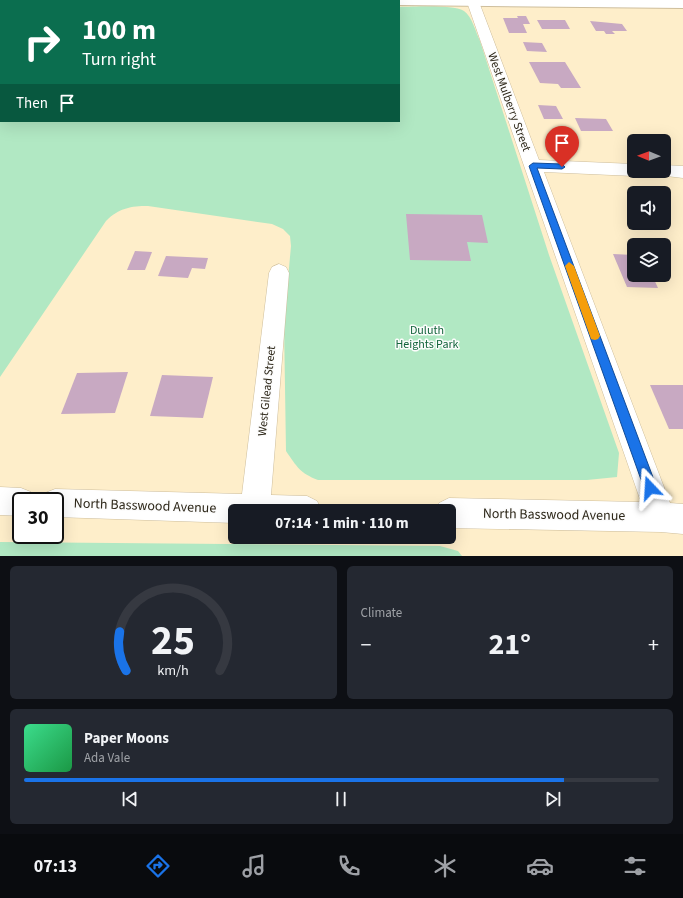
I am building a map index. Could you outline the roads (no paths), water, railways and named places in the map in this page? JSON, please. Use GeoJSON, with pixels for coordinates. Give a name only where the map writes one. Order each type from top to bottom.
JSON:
{"type":"FeatureCollection","features":[{"type":"Feature","properties":{"kind":"main road"},"geometry":{"type":"LineString","coordinates":[[400,1],[631,2],[683,4]]}},
{"type":"Feature","properties":{"kind":"street","name":"West Mulberry Street"},"geometry":{"type":"LineString","coordinates":[[473,2],[533,166],[672,518]]}},
{"type":"Feature","properties":{"kind":"street"},"geometry":{"type":"LineString","coordinates":[[533,166],[627,170]]}},
{"type":"Feature","properties":{"kind":"street"},"geometry":{"type":"LineString","coordinates":[[671,171],[683,172]]}},
{"type":"Feature","properties":{"kind":"street","name":"West Gilead Street"},"geometry":{"type":"LineString","coordinates":[[256,504],[280,273]]}},
{"type":"Feature","properties":{"kind":"street"},"geometry":{"type":"LineString","coordinates":[[0,501],[12,502]]}},
{"type":"Feature","properties":{"kind":"street","name":"North Basswood Avenue"},"geometry":{"type":"LineString","coordinates":[[64,503],[228,509]]}},
{"type":"Feature","properties":{"kind":"street","name":"North Basswood Avenue"},"geometry":{"type":"LineString","coordinates":[[456,513],[672,518]]}},
{"type":"Feature","properties":{"kind":"park label","name":"Duluth Heights Park"},"geometry":{"type":"Point","coordinates":[427,337]}}]}
